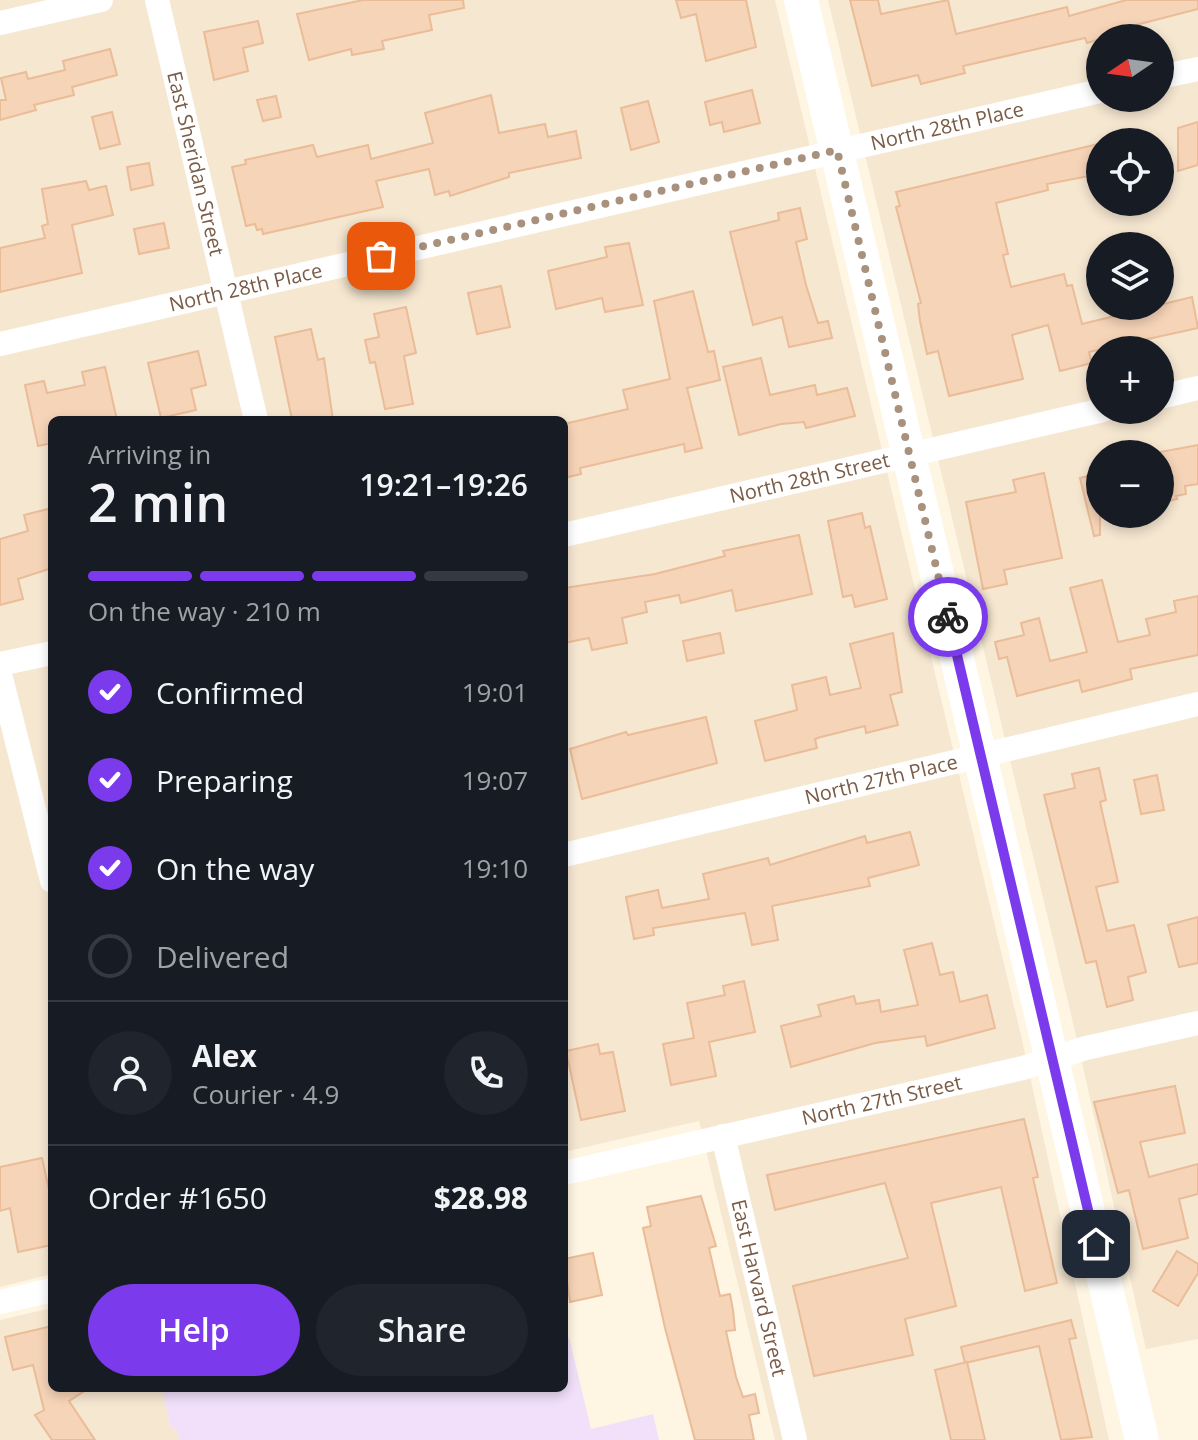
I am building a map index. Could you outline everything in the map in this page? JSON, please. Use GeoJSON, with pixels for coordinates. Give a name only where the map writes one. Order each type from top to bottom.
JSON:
{"type":"FeatureCollection","features":[{"type":"Feature","properties":{"kind":"street"},"geometry":{"type":"LineString","coordinates":[[0,23],[101,0]]}},
{"type":"Feature","properties":{"kind":"street","name":"East Sheridan Street"},"geometry":{"type":"LineString","coordinates":[[157,0],[255,416]]}},
{"type":"Feature","properties":{"kind":"street"},"geometry":{"type":"LineString","coordinates":[[801,0],[1142,1440]]}},
{"type":"Feature","properties":{"kind":"street"},"geometry":{"type":"LineString","coordinates":[[1174,74],[1198,69]]}},
{"type":"Feature","properties":{"kind":"street","name":"North 28th Place"},"geometry":{"type":"LineString","coordinates":[[0,344],[1086,94]]}},
{"type":"Feature","properties":{"kind":"street"},"geometry":{"type":"LineString","coordinates":[[1174,394],[1198,388]]}},
{"type":"Feature","properties":{"kind":"street","name":"North 28th Street"},"geometry":{"type":"LineString","coordinates":[[568,534],[1086,414]]}},
{"type":"Feature","properties":{"kind":"street"},"geometry":{"type":"LineString","coordinates":[[0,664],[48,654]]}},
{"type":"Feature","properties":{"kind":"street"},"geometry":{"type":"LineString","coordinates":[[0,674],[48,865]]}},
{"type":"Feature","properties":{"kind":"street","name":"North 27th Place"},"geometry":{"type":"LineString","coordinates":[[568,854],[1198,704]]}},
{"type":"Feature","properties":{"kind":"street","name":"North 27th Street"},"geometry":{"type":"LineString","coordinates":[[568,1172],[1198,1023]]}},
{"type":"Feature","properties":{"kind":"street","name":"East Harvard Street"},"geometry":{"type":"LineString","coordinates":[[723,1136],[795,1440]]}},
{"type":"Feature","properties":{"kind":"street"},"geometry":{"type":"LineString","coordinates":[[0,1302],[48,1291]]}},
{"type":"Feature","properties":{"kind":"shaded area"},"geometry":{"type":"Polygon","coordinates":[[[0,0],[775,0],[1023,1044],[1109,1440],[775,1440],[699,1121],[568,1151],[568,416],[48,416],[48,1275],[0,1287],[0,0]]]}},
{"type":"Feature","properties":{"kind":"shaded area"},"geometry":{"type":"Polygon","coordinates":[[[828,0],[1198,0],[1198,1339],[1146,1349],[1074,1027],[828,0]]]}},
{"type":"Feature","properties":{"kind":"shaded area"},"geometry":{"type":"Polygon","coordinates":[[[48,1309],[48,1392],[163,1392],[171,1428],[177,1430],[179,1440],[0,1440],[0,1320],[48,1309]]]}},
{"type":"Feature","properties":{"kind":"shaded area"},"geometry":{"type":"Polygon","coordinates":[[[568,1337],[591,1429],[653,1414],[659,1440],[179,1440],[177,1430],[171,1428],[163,1392],[568,1392],[568,1337]]]}},
{"type":"Feature","properties":{"kind":"building"},"geometry":{"type":"Polygon","coordinates":[[[363,0],[463,0],[464,8],[429,15],[432,30],[382,41],[384,49],[352,55],[351,49],[309,60],[297,14],[363,0]]]}},
{"type":"Feature","properties":{"kind":"building"},"geometry":{"type":"Polygon","coordinates":[[[676,0],[746,0],[756,47],[706,61],[696,14],[681,18],[676,0]]]}},
{"type":"Feature","properties":{"kind":"building"},"geometry":{"type":"Polygon","coordinates":[[[850,0],[878,0],[881,14],[948,0],[956,34],[1067,7],[1069,16],[1126,0],[1198,0],[1198,9],[1140,24],[1086,24],[1086,40],[1085,38],[963,66],[965,73],[921,84],[918,75],[872,86],[850,0]]]}},
{"type":"Feature","properties":{"kind":"building"},"geometry":{"type":"Polygon","coordinates":[[[258,21],[263,43],[243,48],[248,71],[214,80],[204,32],[258,21]]]}},
{"type":"Feature","properties":{"kind":"building"},"geometry":{"type":"Polygon","coordinates":[[[110,49],[117,75],[72,87],[74,95],[34,105],[36,110],[0,120],[0,100],[6,100],[1,78],[26,72],[28,79],[65,70],[63,61],[110,49]]]}},
{"type":"Feature","properties":{"kind":"building"},"geometry":{"type":"Polygon","coordinates":[[[752,90],[760,123],[724,132],[722,122],[710,125],[705,102],[752,90]]]}},
{"type":"Feature","properties":{"kind":"building"},"geometry":{"type":"Polygon","coordinates":[[[491,95],[499,133],[545,124],[548,137],[576,131],[581,158],[509,173],[509,177],[450,196],[449,191],[435,195],[429,169],[376,181],[383,207],[263,234],[255,224],[246,226],[232,167],[246,164],[245,160],[313,145],[317,157],[368,145],[371,159],[433,143],[425,113],[491,95]]]}},
{"type":"Feature","properties":{"kind":"building"},"geometry":{"type":"Polygon","coordinates":[[[276,96],[281,117],[263,121],[257,100],[276,96]]]}},
{"type":"Feature","properties":{"kind":"building"},"geometry":{"type":"Polygon","coordinates":[[[648,101],[659,142],[631,150],[621,108],[648,101]]]}},
{"type":"Feature","properties":{"kind":"building"},"geometry":{"type":"Polygon","coordinates":[[[112,112],[120,144],[100,149],[92,117],[112,112]]]}},
{"type":"Feature","properties":{"kind":"building"},"geometry":{"type":"Polygon","coordinates":[[[1198,122],[1198,165],[1178,171],[1178,128],[1198,122]]]}},
{"type":"Feature","properties":{"kind":"building"},"geometry":{"type":"Polygon","coordinates":[[[1086,147],[1086,177],[1047,184],[1048,190],[996,203],[1008,254],[1003,255],[1011,287],[1064,274],[1067,286],[1072,285],[1082,324],[1098,320],[1174,320],[1174,301],[1192,297],[1198,328],[1162,336],[1086,336],[1086,364],[1060,371],[1048,325],[1012,335],[1023,379],[949,396],[938,351],[927,354],[918,304],[921,303],[896,207],[900,206],[896,192],[1086,147]]]}},
{"type":"Feature","properties":{"kind":"building"},"geometry":{"type":"Polygon","coordinates":[[[149,163],[153,185],[131,190],[127,167],[149,163]]]}},
{"type":"Feature","properties":{"kind":"building"},"geometry":{"type":"Polygon","coordinates":[[[86,181],[89,190],[106,186],[113,215],[72,225],[82,273],[0,292],[0,248],[45,238],[42,226],[48,224],[42,189],[86,181]]]}},
{"type":"Feature","properties":{"kind":"building"},"geometry":{"type":"Polygon","coordinates":[[[800,208],[807,239],[796,242],[806,285],[818,323],[828,321],[832,338],[789,347],[782,317],[753,325],[730,232],[779,220],[778,213],[800,208]]]}},
{"type":"Feature","properties":{"kind":"building"},"geometry":{"type":"Polygon","coordinates":[[[164,223],[169,248],[139,254],[134,229],[164,223]]]}},
{"type":"Feature","properties":{"kind":"building"},"geometry":{"type":"Polygon","coordinates":[[[629,243],[643,305],[605,312],[602,298],[556,309],[548,271],[607,257],[605,247],[629,243]]]}},
{"type":"Feature","properties":{"kind":"building"},"geometry":{"type":"Polygon","coordinates":[[[501,286],[510,327],[477,334],[468,293],[501,286]]]}},
{"type":"Feature","properties":{"kind":"building"},"geometry":{"type":"Polygon","coordinates":[[[693,291],[708,352],[714,351],[720,380],[687,388],[702,448],[685,452],[684,444],[580,468],[581,474],[568,477],[568,423],[628,409],[623,390],[670,379],[654,301],[693,291]]]}},
{"type":"Feature","properties":{"kind":"building"},"geometry":{"type":"Polygon","coordinates":[[[406,307],[416,353],[404,356],[413,404],[385,409],[375,362],[370,363],[365,340],[379,337],[374,314],[406,307]]]}},
{"type":"Feature","properties":{"kind":"building"},"geometry":{"type":"Polygon","coordinates":[[[311,329],[318,360],[324,358],[332,416],[291,416],[275,337],[311,329]]]}},
{"type":"Feature","properties":{"kind":"building"},"geometry":{"type":"Polygon","coordinates":[[[198,351],[206,385],[191,389],[196,410],[161,416],[148,363],[198,351]]]}},
{"type":"Feature","properties":{"kind":"building"},"geometry":{"type":"Polygon","coordinates":[[[761,358],[770,395],[815,385],[817,395],[847,388],[855,416],[806,428],[804,422],[781,424],[739,435],[723,367],[761,358]]]}},
{"type":"Feature","properties":{"kind":"building"},"geometry":{"type":"Polygon","coordinates":[[[105,367],[116,416],[48,416],[48,444],[38,446],[25,385],[44,381],[47,393],[85,385],[82,372],[105,367]]]}},
{"type":"Feature","properties":{"kind":"building"},"geometry":{"type":"Polygon","coordinates":[[[1198,445],[1198,484],[1185,486],[1186,494],[1176,496],[1174,500],[1174,449],[1198,445]]]}},
{"type":"Feature","properties":{"kind":"building"},"geometry":{"type":"Polygon","coordinates":[[[1044,473],[1062,558],[1004,570],[1007,584],[983,589],[966,502],[1016,492],[1013,480],[1044,473]]]}},
{"type":"Feature","properties":{"kind":"building"},"geometry":{"type":"Polygon","coordinates":[[[1086,476],[1086,503],[1080,478],[1086,476]]]}},
{"type":"Feature","properties":{"kind":"building"},"geometry":{"type":"Polygon","coordinates":[[[48,509],[48,569],[18,579],[23,599],[0,605],[0,539],[28,531],[24,515],[48,509]]]}},
{"type":"Feature","properties":{"kind":"building"},"geometry":{"type":"Polygon","coordinates":[[[862,513],[865,528],[870,526],[887,599],[855,607],[852,595],[843,597],[828,521],[862,513]]]}},
{"type":"Feature","properties":{"kind":"building"},"geometry":{"type":"Polygon","coordinates":[[[1092,528],[1100,528],[1100,535],[1094,536],[1092,528]]]}},
{"type":"Feature","properties":{"kind":"building"},"geometry":{"type":"Polygon","coordinates":[[[799,535],[812,594],[736,611],[732,590],[681,603],[679,595],[645,602],[647,612],[622,618],[627,643],[592,650],[589,638],[568,642],[568,587],[655,574],[725,556],[723,551],[799,535]]]}},
{"type":"Feature","properties":{"kind":"building"},"geometry":{"type":"Polygon","coordinates":[[[1102,580],[1118,642],[1150,635],[1146,619],[1176,612],[1174,601],[1198,596],[1198,655],[1130,669],[1132,679],[1082,692],[1079,680],[1017,696],[1007,657],[999,659],[995,642],[1024,635],[1021,623],[1039,618],[1050,661],[1087,652],[1070,588],[1102,580]]]}},
{"type":"Feature","properties":{"kind":"building"},"geometry":{"type":"Polygon","coordinates":[[[720,633],[724,653],[687,661],[683,641],[720,633]]]}},
{"type":"Feature","properties":{"kind":"building"},"geometry":{"type":"Polygon","coordinates":[[[893,633],[902,692],[890,695],[898,725],[866,733],[865,726],[821,737],[815,739],[817,748],[765,761],[755,721],[797,710],[792,685],[826,677],[830,695],[861,688],[850,644],[893,633]]]}},
{"type":"Feature","properties":{"kind":"building"},"geometry":{"type":"Polygon","coordinates":[[[706,717],[717,763],[582,799],[570,749],[626,732],[628,735],[706,717]]]}},
{"type":"Feature","properties":{"kind":"building"},"geometry":{"type":"Polygon","coordinates":[[[1099,768],[1106,800],[1100,802],[1118,882],[1096,887],[1107,931],[1134,925],[1146,972],[1128,977],[1133,1000],[1107,1007],[1096,961],[1086,963],[1044,795],[1075,788],[1072,774],[1099,768]]]}},
{"type":"Feature","properties":{"kind":"building"},"geometry":{"type":"Polygon","coordinates":[[[1157,775],[1164,810],[1141,814],[1134,780],[1157,775]]]}},
{"type":"Feature","properties":{"kind":"building"},"geometry":{"type":"Polygon","coordinates":[[[910,832],[919,865],[868,878],[870,886],[772,906],[778,940],[752,945],[745,913],[653,928],[654,935],[634,939],[626,897],[658,890],[662,908],[709,899],[703,874],[768,858],[770,865],[865,836],[867,843],[910,832]]]}},
{"type":"Feature","properties":{"kind":"building"},"geometry":{"type":"Polygon","coordinates":[[[1198,917],[1198,963],[1179,967],[1168,925],[1198,917]]]}},
{"type":"Feature","properties":{"kind":"building"},"geometry":{"type":"Polygon","coordinates":[[[932,943],[940,975],[953,972],[960,1002],[987,995],[995,1028],[927,1046],[925,1036],[875,1043],[791,1067],[781,1026],[821,1016],[818,1005],[854,996],[856,1004],[879,1000],[881,1012],[918,1005],[904,950],[932,943]]]}},
{"type":"Feature","properties":{"kind":"building"},"geometry":{"type":"Polygon","coordinates":[[[744,981],[755,1032],[709,1042],[716,1076],[671,1085],[663,1044],[694,1038],[687,1003],[725,995],[723,986],[744,981]]]}},
{"type":"Feature","properties":{"kind":"building"},"geometry":{"type":"Polygon","coordinates":[[[598,1044],[600,1054],[613,1052],[625,1111],[581,1120],[568,1051],[598,1044]]]}},
{"type":"Feature","properties":{"kind":"building"},"geometry":{"type":"Polygon","coordinates":[[[1175,1086],[1185,1133],[1140,1142],[1149,1177],[1198,1164],[1198,1194],[1179,1199],[1188,1238],[1143,1249],[1129,1190],[1118,1193],[1094,1102],[1175,1086]]]}},
{"type":"Feature","properties":{"kind":"building"},"geometry":{"type":"Polygon","coordinates":[[[1024,1119],[1038,1177],[1033,1178],[1057,1283],[1025,1291],[1001,1187],[931,1203],[956,1306],[905,1319],[913,1355],[814,1376],[793,1286],[908,1258],[885,1183],[775,1210],[767,1175],[1024,1119]]]}},
{"type":"Feature","properties":{"kind":"building"},"geometry":{"type":"Polygon","coordinates":[[[42,1158],[48,1185],[48,1246],[18,1252],[10,1208],[0,1211],[0,1167],[42,1158]]]}},
{"type":"Feature","properties":{"kind":"building"},"geometry":{"type":"Polygon","coordinates":[[[701,1196],[716,1246],[709,1248],[720,1296],[730,1294],[735,1330],[726,1331],[736,1377],[743,1397],[755,1394],[759,1413],[749,1415],[754,1440],[695,1440],[665,1328],[643,1228],[651,1226],[647,1207],[701,1196]]]}},
{"type":"Feature","properties":{"kind":"building"},"geometry":{"type":"Polygon","coordinates":[[[1177,1251],[1198,1264],[1198,1273],[1178,1306],[1153,1291],[1177,1251]]]}},
{"type":"Feature","properties":{"kind":"building"},"geometry":{"type":"Polygon","coordinates":[[[593,1253],[602,1295],[570,1302],[568,1258],[593,1253]]]}},
{"type":"Feature","properties":{"kind":"building"},"geometry":{"type":"Polygon","coordinates":[[[1071,1320],[1076,1338],[1069,1339],[1092,1437],[1061,1440],[1039,1346],[965,1363],[961,1347],[1071,1320]]]}},
{"type":"Feature","properties":{"kind":"building"},"geometry":{"type":"Polygon","coordinates":[[[48,1327],[48,1392],[83,1392],[69,1401],[95,1440],[52,1440],[35,1415],[44,1410],[33,1365],[13,1370],[5,1337],[48,1327]]]}},
{"type":"Feature","properties":{"kind":"building"},"geometry":{"type":"Polygon","coordinates":[[[967,1362],[985,1440],[951,1440],[935,1370],[967,1362]]]}},
{"type":"Feature","properties":{"kind":"way so far"},"geometry":{"type":"LineString","coordinates":[[381,256],[837,150],[948,617]]}},
{"type":"Feature","properties":{"kind":"route"},"geometry":{"type":"LineString","coordinates":[[948,617],[1096,1244]]}}]}
